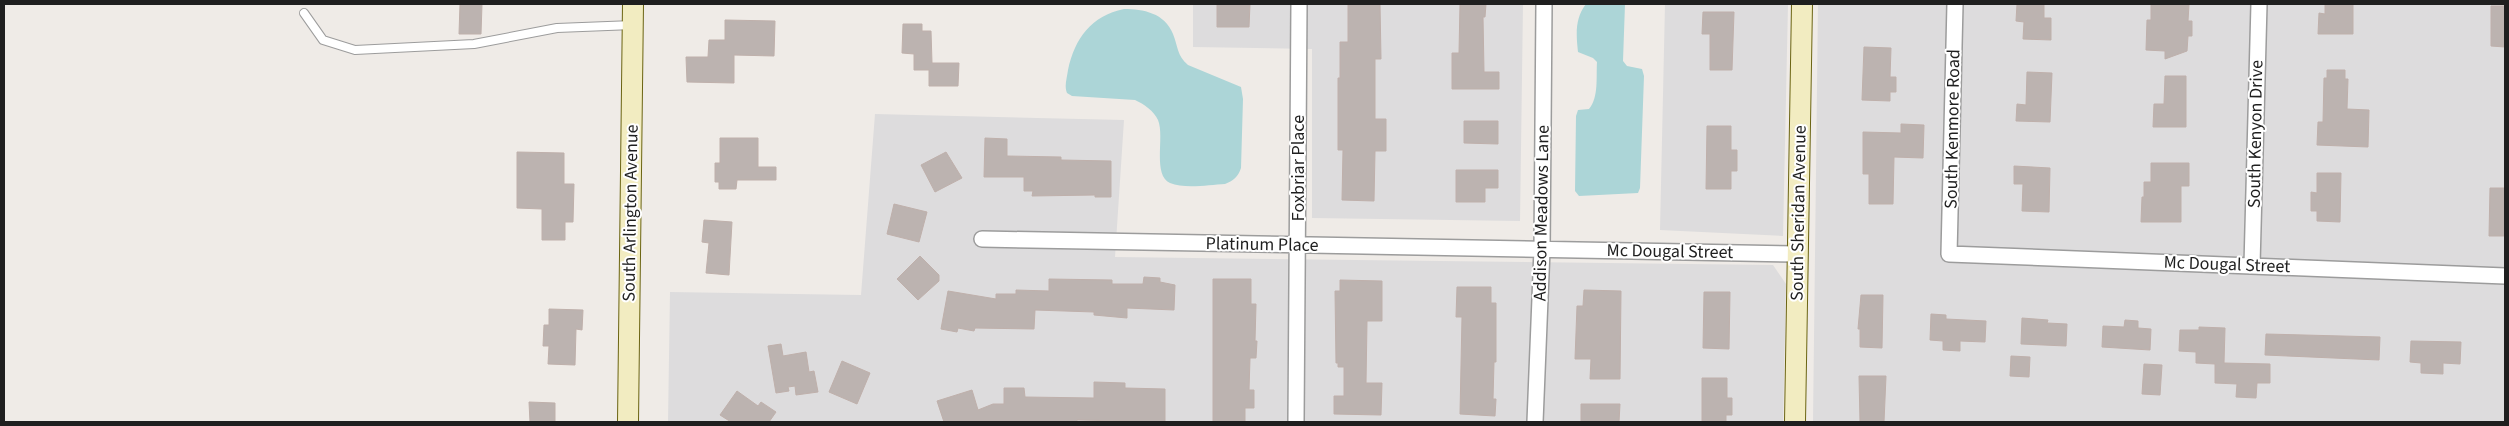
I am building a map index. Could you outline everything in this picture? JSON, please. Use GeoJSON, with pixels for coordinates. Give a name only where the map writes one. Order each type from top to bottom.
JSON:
{"type":"FeatureCollection","features":[{"type":"Feature","properties":{"kind":"main road","name":"South Arlington Avenue"},"geometry":{"type":"LineString","coordinates":[[628,422],[633,4]]}},
{"type":"Feature","properties":{"kind":"main road","name":"South Sheridan Avenue"},"geometry":{"type":"LineString","coordinates":[[1795,422],[1802,4]]}},
{"type":"Feature","properties":{"kind":"street","name":"Foxbriar Place"},"geometry":{"type":"LineString","coordinates":[[1296,422],[1299,4]]}},
{"type":"Feature","properties":{"kind":"street","name":"Addison Meadows Lane"},"geometry":{"type":"LineString","coordinates":[[1535,422],[1542,249],[1544,4]]}},
{"type":"Feature","properties":{"kind":"street","name":"South Kenmore Road"},"geometry":{"type":"LineString","coordinates":[[1949,254],[1955,4]]}},
{"type":"Feature","properties":{"kind":"street","name":"South Kenyon Drive"},"geometry":{"type":"LineString","coordinates":[[2252,265],[2259,4]]}},
{"type":"Feature","properties":{"kind":"street","name":"Platinum Place"},"geometry":{"type":"LineString","coordinates":[[982,239],[1542,249]]}},
{"type":"Feature","properties":{"kind":"street","name":"Mc Dougal Street"},"geometry":{"type":"LineString","coordinates":[[1542,249],[1798,254]]}},
{"type":"Feature","properties":{"kind":"street","name":"Mc Dougal Street"},"geometry":{"type":"LineString","coordinates":[[1949,254],[2505,276]]}},
{"type":"Feature","properties":{"kind":"lane"},"geometry":{"type":"LineString","coordinates":[[304,13],[323,40],[355,50],[474,44],[557,28],[633,25]]}},
{"type":"Feature","properties":{"kind":"shaded area"},"geometry":{"type":"Polygon","coordinates":[[[1193,4],[1523,4],[1520,221],[1312,218],[1312,49],[1193,47],[1193,4]]]}},
{"type":"Feature","properties":{"kind":"shaded area"},"geometry":{"type":"Polygon","coordinates":[[[1665,4],[1788,4],[1783,236],[1660,230],[1665,4]]]}},
{"type":"Feature","properties":{"kind":"shaded area"},"geometry":{"type":"Polygon","coordinates":[[[1818,4],[2505,4],[2505,422],[1813,422],[1818,4]]]}},
{"type":"Feature","properties":{"kind":"shaded area"},"geometry":{"type":"Polygon","coordinates":[[[875,114],[1124,120],[1115,257],[1773,265],[1786,284],[1783,422],[668,422],[670,292],[861,295],[875,114]]]}},
{"type":"Feature","properties":{"kind":"water"},"geometry":{"type":"Polygon","coordinates":[[[1586,4],[1625,4],[1623,61],[1627,66],[1642,69],[1644,76],[1640,188],[1638,193],[1579,196],[1575,191],[1576,116],[1578,110],[1589,109],[1594,99],[1596,87],[1597,62],[1593,58],[1578,52],[1578,21],[1586,4]]]}},
{"type":"Feature","properties":{"kind":"water"},"geometry":{"type":"Polygon","coordinates":[[[1124,9],[1146,11],[1165,21],[1173,34],[1184,62],[1241,87],[1243,99],[1241,168],[1237,176],[1230,182],[1197,186],[1182,186],[1170,183],[1165,179],[1160,164],[1160,127],[1158,120],[1148,108],[1135,100],[1072,96],[1067,93],[1068,70],[1080,38],[1086,30],[1102,17],[1124,9]]]}},
{"type":"Feature","properties":{"kind":"building"},"geometry":{"type":"Polygon","coordinates":[[[460,4],[482,4],[481,34],[459,34],[460,4]]]}},
{"type":"Feature","properties":{"kind":"building"},"geometry":{"type":"Polygon","coordinates":[[[1217,4],[1250,4],[1249,27],[1217,27],[1217,4]]]}},
{"type":"Feature","properties":{"kind":"building"},"geometry":{"type":"Polygon","coordinates":[[[1348,4],[1380,4],[1381,59],[1375,59],[1375,119],[1386,119],[1386,151],[1375,151],[1374,201],[1342,200],[1343,150],[1338,150],[1338,78],[1340,78],[1340,42],[1348,42],[1348,4]]]}},
{"type":"Feature","properties":{"kind":"building"},"geometry":{"type":"Polygon","coordinates":[[[1460,4],[1486,4],[1485,17],[1483,17],[1484,72],[1499,72],[1499,89],[1452,89],[1452,53],[1459,53],[1460,4]]]}},
{"type":"Feature","properties":{"kind":"building"},"geometry":{"type":"Polygon","coordinates":[[[2017,4],[2044,4],[2044,18],[2051,18],[2051,40],[2023,39],[2024,22],[2016,21],[2017,4]]]}},
{"type":"Feature","properties":{"kind":"building"},"geometry":{"type":"Polygon","coordinates":[[[2151,4],[2189,4],[2188,21],[2192,21],[2192,36],[2188,36],[2187,51],[2165,59],[2165,51],[2146,50],[2147,20],[2151,20],[2151,4]]]}},
{"type":"Feature","properties":{"kind":"building"},"geometry":{"type":"Polygon","coordinates":[[[2325,4],[2353,4],[2353,34],[2318,34],[2319,13],[2325,14],[2325,4]]]}},
{"type":"Feature","properties":{"kind":"building"},"geometry":{"type":"Polygon","coordinates":[[[2491,6],[2505,6],[2505,47],[2491,46],[2491,6]]]}},
{"type":"Feature","properties":{"kind":"building"},"geometry":{"type":"Polygon","coordinates":[[[1703,12],[1734,12],[1732,70],[1710,70],[1710,34],[1702,34],[1703,12]]]}},
{"type":"Feature","properties":{"kind":"building"},"geometry":{"type":"Polygon","coordinates":[[[725,20],[775,21],[774,56],[734,55],[734,83],[687,82],[686,57],[708,57],[709,40],[725,40],[725,20]]]}},
{"type":"Feature","properties":{"kind":"building"},"geometry":{"type":"Polygon","coordinates":[[[903,24],[922,24],[922,31],[931,31],[932,63],[959,63],[958,86],[929,86],[929,70],[914,70],[914,54],[902,53],[903,24]]]}},
{"type":"Feature","properties":{"kind":"building"},"geometry":{"type":"Polygon","coordinates":[[[1864,47],[1891,48],[1890,77],[1896,77],[1896,92],[1890,92],[1890,101],[1862,100],[1864,47]]]}},
{"type":"Feature","properties":{"kind":"building"},"geometry":{"type":"Polygon","coordinates":[[[2327,70],[2345,70],[2345,79],[2348,79],[2347,109],[2369,110],[2368,147],[2317,145],[2318,122],[2323,122],[2324,78],[2327,78],[2327,70]]]}},
{"type":"Feature","properties":{"kind":"building"},"geometry":{"type":"Polygon","coordinates":[[[2027,72],[2052,73],[2050,122],[2016,121],[2017,104],[2026,105],[2027,72]]]}},
{"type":"Feature","properties":{"kind":"building"},"geometry":{"type":"Polygon","coordinates":[[[2165,76],[2186,76],[2186,127],[2153,127],[2154,104],[2164,104],[2165,76]]]}},
{"type":"Feature","properties":{"kind":"building"},"geometry":{"type":"Polygon","coordinates":[[[1464,121],[1498,121],[1498,144],[1464,143],[1464,121]]]}},
{"type":"Feature","properties":{"kind":"building"},"geometry":{"type":"Polygon","coordinates":[[[1901,124],[1924,125],[1923,158],[1894,157],[1893,204],[1869,204],[1869,174],[1863,174],[1863,132],[1901,133],[1901,124]]]}},
{"type":"Feature","properties":{"kind":"building"},"geometry":{"type":"Polygon","coordinates":[[[1707,126],[1731,126],[1731,150],[1737,150],[1737,171],[1731,171],[1731,189],[1706,189],[1707,126]]]}},
{"type":"Feature","properties":{"kind":"building"},"geometry":{"type":"Polygon","coordinates":[[[720,138],[758,138],[758,167],[776,167],[776,180],[737,180],[736,189],[719,189],[719,182],[715,182],[715,163],[720,163],[720,138]]]}},
{"type":"Feature","properties":{"kind":"building"},"geometry":{"type":"Polygon","coordinates":[[[985,138],[1007,139],[1007,156],[1061,157],[1061,160],[1111,161],[1111,197],[1095,197],[1095,195],[1032,196],[1033,191],[1024,191],[1024,177],[984,177],[985,138]]]}},
{"type":"Feature","properties":{"kind":"building"},"geometry":{"type":"Polygon","coordinates":[[[517,152],[564,153],[564,184],[574,184],[573,222],[565,222],[565,240],[542,240],[542,209],[517,208],[517,152]]]}},
{"type":"Feature","properties":{"kind":"building"},"geometry":{"type":"Polygon","coordinates":[[[946,152],[962,178],[935,192],[921,165],[946,152]]]}},
{"type":"Feature","properties":{"kind":"building"},"geometry":{"type":"Polygon","coordinates":[[[2151,163],[2189,163],[2189,186],[2181,186],[2181,222],[2141,222],[2144,182],[2151,182],[2151,163]]]}},
{"type":"Feature","properties":{"kind":"building"},"geometry":{"type":"Polygon","coordinates":[[[2014,166],[2050,168],[2049,212],[2022,211],[2023,184],[2014,184],[2014,166]]]}},
{"type":"Feature","properties":{"kind":"building"},"geometry":{"type":"Polygon","coordinates":[[[1456,170],[1498,170],[1498,188],[1485,188],[1485,202],[1456,202],[1456,170]]]}},
{"type":"Feature","properties":{"kind":"building"},"geometry":{"type":"Polygon","coordinates":[[[2317,173],[2341,173],[2340,222],[2317,221],[2317,211],[2311,211],[2311,192],[2317,193],[2317,173]]]}},
{"type":"Feature","properties":{"kind":"building"},"geometry":{"type":"Polygon","coordinates":[[[2490,188],[2505,188],[2505,236],[2489,236],[2490,188]]]}},
{"type":"Feature","properties":{"kind":"building"},"geometry":{"type":"Polygon","coordinates":[[[894,204],[927,212],[919,242],[887,234],[894,204]]]}},
{"type":"Feature","properties":{"kind":"building"},"geometry":{"type":"Polygon","coordinates":[[[704,220],[732,222],[729,275],[706,273],[709,243],[702,242],[704,220]]]}},
{"type":"Feature","properties":{"kind":"building"},"geometry":{"type":"Polygon","coordinates":[[[920,256],[939,275],[939,281],[918,300],[897,279],[920,256]]]}},
{"type":"Feature","properties":{"kind":"building"},"geometry":{"type":"Polygon","coordinates":[[[1144,277],[1160,278],[1160,282],[1175,285],[1174,310],[1127,308],[1127,318],[1094,315],[1094,312],[1035,310],[1034,329],[975,328],[974,331],[958,328],[957,332],[941,329],[948,291],[996,299],[996,294],[1016,294],[1016,290],[1049,291],[1049,279],[1112,280],[1112,284],[1143,284],[1144,277]]]}},
{"type":"Feature","properties":{"kind":"building"},"geometry":{"type":"Polygon","coordinates":[[[1213,279],[1251,279],[1251,304],[1256,304],[1255,341],[1257,341],[1256,358],[1250,358],[1249,390],[1254,390],[1254,408],[1245,408],[1245,422],[1213,422],[1213,279]]]}},
{"type":"Feature","properties":{"kind":"building"},"geometry":{"type":"Polygon","coordinates":[[[1340,280],[1382,281],[1382,321],[1367,321],[1366,383],[1382,383],[1381,415],[1334,414],[1334,396],[1344,396],[1344,367],[1338,367],[1338,363],[1336,363],[1335,291],[1340,291],[1340,280]]]}},
{"type":"Feature","properties":{"kind":"building"},"geometry":{"type":"Polygon","coordinates":[[[1457,287],[1491,287],[1491,303],[1496,303],[1496,362],[1494,362],[1493,399],[1496,399],[1495,416],[1460,414],[1462,317],[1456,317],[1457,287]]]}},
{"type":"Feature","properties":{"kind":"building"},"geometry":{"type":"Polygon","coordinates":[[[1584,290],[1621,291],[1620,379],[1590,379],[1591,359],[1575,359],[1577,306],[1583,306],[1584,290]]]}},
{"type":"Feature","properties":{"kind":"building"},"geometry":{"type":"Polygon","coordinates":[[[1704,292],[1730,292],[1729,349],[1703,348],[1704,292]]]}},
{"type":"Feature","properties":{"kind":"building"},"geometry":{"type":"Polygon","coordinates":[[[1861,295],[1883,295],[1882,348],[1860,347],[1860,329],[1858,329],[1861,295]]]}},
{"type":"Feature","properties":{"kind":"building"},"geometry":{"type":"Polygon","coordinates":[[[549,309],[583,310],[582,330],[576,329],[575,365],[548,364],[549,346],[543,346],[544,325],[549,325],[549,309]]]}},
{"type":"Feature","properties":{"kind":"building"},"geometry":{"type":"Polygon","coordinates":[[[1931,314],[1946,315],[1946,319],[1986,321],[1985,342],[1960,341],[1960,351],[1943,350],[1943,341],[1930,340],[1931,314]]]}},
{"type":"Feature","properties":{"kind":"building"},"geometry":{"type":"Polygon","coordinates":[[[2022,318],[2048,320],[2047,323],[2067,324],[2066,346],[2021,344],[2022,318]]]}},
{"type":"Feature","properties":{"kind":"building"},"geometry":{"type":"Polygon","coordinates":[[[2125,320],[2138,321],[2138,328],[2151,329],[2150,350],[2102,347],[2103,326],[2124,327],[2125,320]]]}},
{"type":"Feature","properties":{"kind":"building"},"geometry":{"type":"Polygon","coordinates":[[[2199,327],[2225,328],[2224,363],[2270,364],[2270,383],[2257,383],[2256,398],[2236,397],[2237,384],[2215,383],[2215,364],[2196,363],[2196,352],[2179,351],[2180,330],[2199,330],[2199,327]]]}},
{"type":"Feature","properties":{"kind":"building"},"geometry":{"type":"Polygon","coordinates":[[[2266,334],[2380,337],[2379,360],[2265,355],[2266,334]]]}},
{"type":"Feature","properties":{"kind":"building"},"geometry":{"type":"Polygon","coordinates":[[[2411,341],[2461,342],[2460,364],[2443,363],[2443,374],[2421,373],[2421,363],[2410,362],[2411,341]]]}},
{"type":"Feature","properties":{"kind":"building"},"geometry":{"type":"Polygon","coordinates":[[[781,344],[783,356],[806,352],[809,372],[814,371],[818,392],[796,395],[795,386],[788,387],[789,391],[776,393],[768,346],[781,344]]]}},
{"type":"Feature","properties":{"kind":"building"},"geometry":{"type":"Polygon","coordinates":[[[2011,356],[2030,357],[2029,377],[2010,376],[2011,356]]]}},
{"type":"Feature","properties":{"kind":"building"},"geometry":{"type":"Polygon","coordinates":[[[842,361],[870,373],[857,404],[829,392],[842,361]]]}},
{"type":"Feature","properties":{"kind":"building"},"geometry":{"type":"Polygon","coordinates":[[[2144,364],[2162,365],[2160,395],[2142,394],[2144,364]]]}},
{"type":"Feature","properties":{"kind":"building"},"geometry":{"type":"Polygon","coordinates":[[[1859,376],[1886,376],[1884,422],[1860,422],[1859,376]]]}},
{"type":"Feature","properties":{"kind":"building"},"geometry":{"type":"Polygon","coordinates":[[[1702,378],[1727,378],[1727,398],[1732,398],[1732,415],[1726,415],[1726,422],[1702,422],[1702,378]]]}},
{"type":"Feature","properties":{"kind":"building"},"geometry":{"type":"Polygon","coordinates":[[[1094,382],[1125,383],[1125,388],[1165,389],[1165,422],[1077,420],[1077,422],[944,422],[937,401],[972,390],[978,410],[993,404],[1004,404],[1004,388],[1024,388],[1025,397],[1094,398],[1094,382]]]}},
{"type":"Feature","properties":{"kind":"building"},"geometry":{"type":"Polygon","coordinates":[[[737,391],[758,406],[761,402],[776,412],[769,422],[731,422],[720,415],[737,391]]]}},
{"type":"Feature","properties":{"kind":"building"},"geometry":{"type":"Polygon","coordinates":[[[529,402],[555,403],[555,422],[530,422],[529,402]]]}},
{"type":"Feature","properties":{"kind":"building"},"geometry":{"type":"Polygon","coordinates":[[[1581,404],[1620,404],[1619,422],[1581,422],[1581,404]]]}}]}
